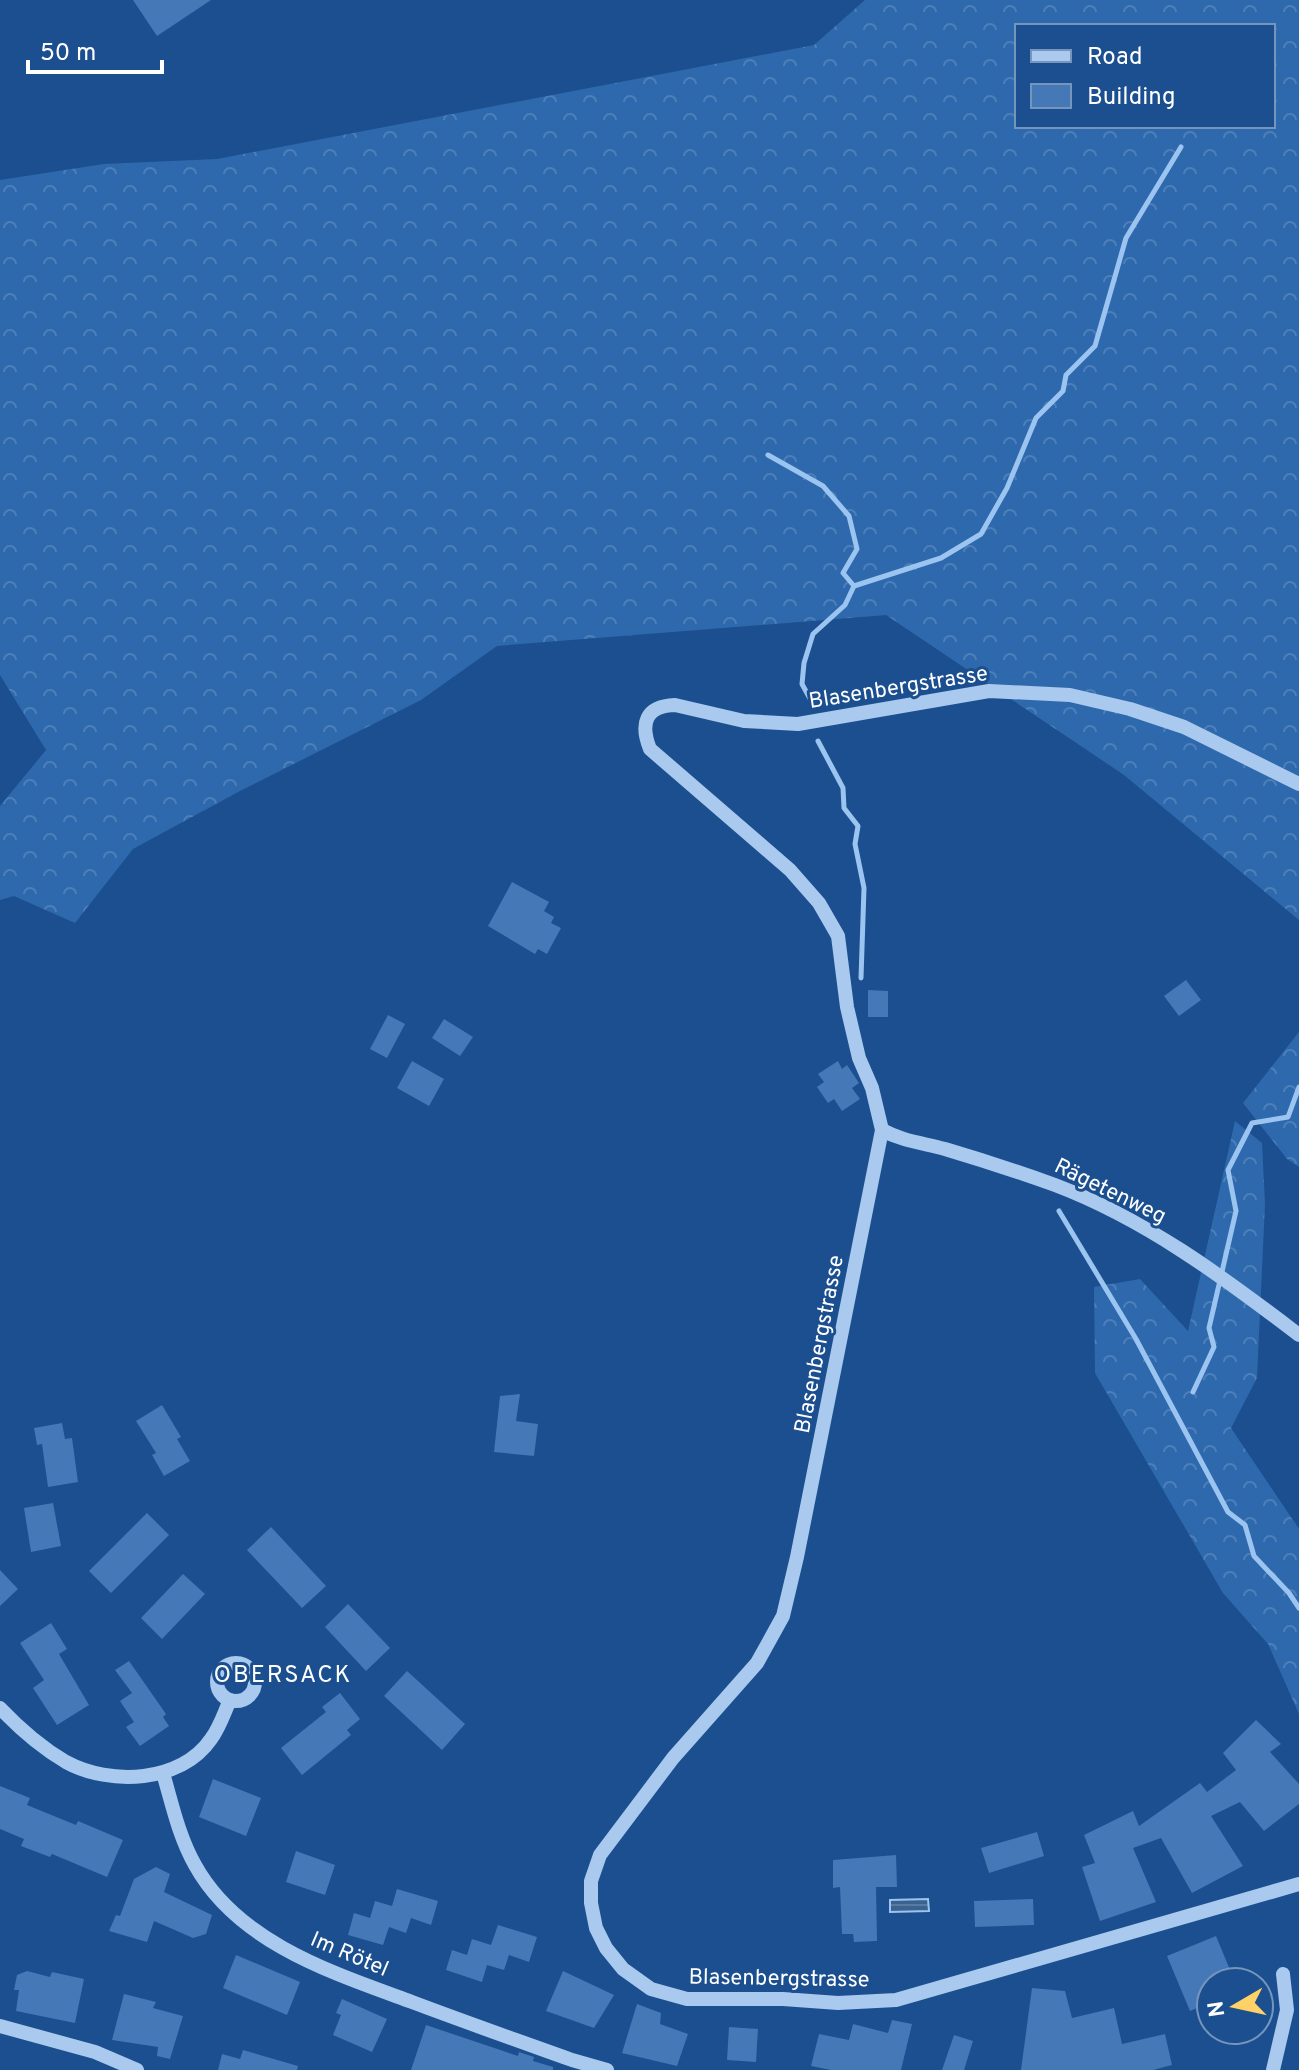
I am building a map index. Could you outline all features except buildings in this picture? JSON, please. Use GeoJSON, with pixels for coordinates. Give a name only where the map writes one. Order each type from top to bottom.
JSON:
{"type":"FeatureCollection","features":[{"type":"Feature","properties":{"kind":"street","name":"Blasenbergstrasse"},"geometry":{"type":"LineString","coordinates":[[1299,784],[1184,727],[1130,709],[1050,693],[989,691],[798,724],[744,721],[664,705],[653,711],[645,722],[645,736],[650,749],[790,870],[819,903],[838,936],[847,1007],[859,1058],[872,1088],[882,1130],[783,1616],[757,1663],[673,1758],[600,1855],[591,1881],[591,1903],[596,1928],[606,1948],[623,1969],[651,1989],[687,1999],[783,1999],[838,2003],[896,2000],[1299,1884]]}},
{"type":"Feature","properties":{"kind":"street","name":"Rägetenweg"},"geometry":{"type":"LineString","coordinates":[[882,1130],[897,1138],[978,1159],[1058,1186],[1107,1208],[1207,1266],[1299,1335]]}},
{"type":"Feature","properties":{"kind":"street"},"geometry":{"type":"LineString","coordinates":[[0,1708],[68,1763],[95,1773],[128,1778],[163,1773],[201,1752],[219,1726],[230,1700]]}},
{"type":"Feature","properties":{"kind":"street","name":"Im Rötel"},"geometry":{"type":"LineString","coordinates":[[163,1773],[181,1834],[195,1867],[226,1905],[259,1933],[329,1971],[463,2022],[607,2070]]}},
{"type":"Feature","properties":{"kind":"street"},"geometry":{"type":"LineString","coordinates":[[1273,2070],[1287,2010],[1283,1974]]}},
{"type":"Feature","properties":{"kind":"street"},"geometry":{"type":"LineString","coordinates":[[0,2026],[95,2052],[137,2070]]}},
{"type":"Feature","properties":{"kind":"green space"},"geometry":{"type":"Polygon","coordinates":[[[865,0],[1299,0],[1299,920],[1124,775],[886,615],[497,646],[421,700],[133,849],[75,923],[14,896],[0,900],[0,806],[46,750],[0,675],[0,180],[104,164],[217,159],[814,45],[865,0]]]}},
{"type":"Feature","properties":{"kind":"green space"},"geometry":{"type":"Polygon","coordinates":[[[1299,1032],[1299,1167],[1287,1159],[1243,1103],[1299,1032]]]}},
{"type":"Feature","properties":{"kind":"green space"},"geometry":{"type":"Polygon","coordinates":[[[1235,1121],[1262,1143],[1265,1204],[1257,1378],[1231,1428],[1299,1529],[1299,1714],[1268,1644],[1223,1593],[1095,1373],[1094,1287],[1140,1279],[1188,1331],[1235,1121]]]}},
{"type":"Feature","properties":{"kind":"shaded area"},"geometry":{"type":"Polygon","coordinates":[[[928,1899],[929,1911],[890,1912],[890,1900],[928,1899]]]}},
{"type":"Feature","properties":{"kind":"waterway"},"geometry":{"type":"LineString","coordinates":[[814,706],[802,684],[804,663],[813,634],[845,605],[854,586],[941,558],[981,534],[1007,488],[1036,418],[1063,391],[1066,375],[1095,346],[1126,238],[1181,147]]}},
{"type":"Feature","properties":{"kind":"waterway"},"geometry":{"type":"LineString","coordinates":[[768,455],[823,486],[849,516],[857,549],[843,573],[854,586]]}},
{"type":"Feature","properties":{"kind":"waterway"},"geometry":{"type":"LineString","coordinates":[[818,741],[843,788],[844,808],[858,826],[855,844],[864,888],[861,978]]}},
{"type":"Feature","properties":{"kind":"waterway"},"geometry":{"type":"LineString","coordinates":[[1193,1392],[1214,1347],[1209,1328],[1236,1211],[1228,1170],[1252,1123],[1288,1117],[1299,1087]]}},
{"type":"Feature","properties":{"kind":"waterway"},"geometry":{"type":"LineString","coordinates":[[1059,1211],[1136,1339],[1228,1512],[1245,1525],[1254,1556],[1299,1608]]}},
{"type":"Feature","properties":{"kind":"district","name":"OBERSACK"},"geometry":{"type":"Point","coordinates":[283,1674]}}]}
